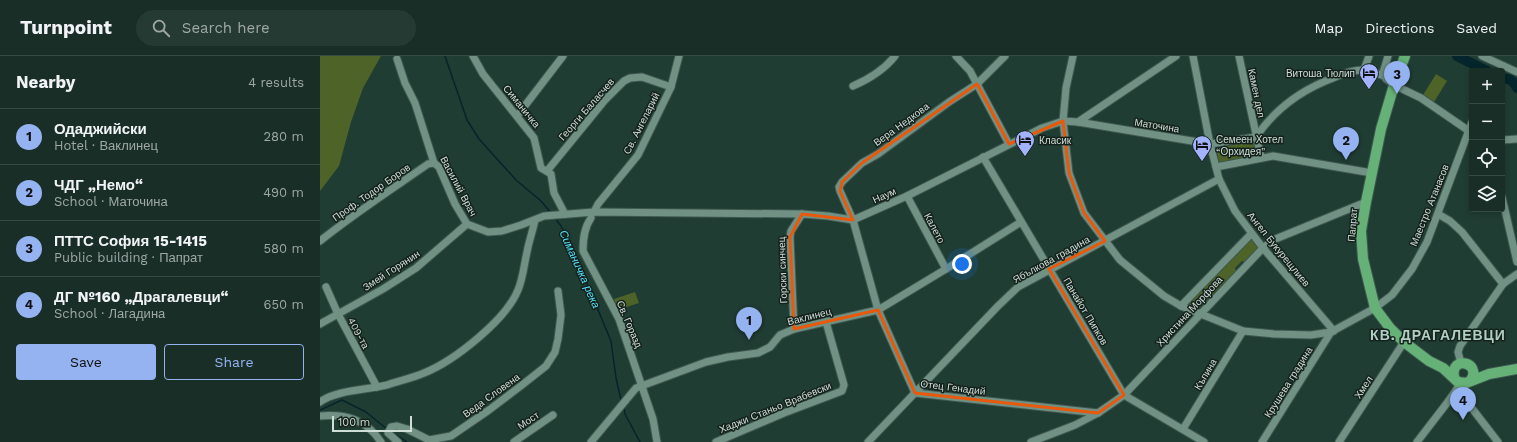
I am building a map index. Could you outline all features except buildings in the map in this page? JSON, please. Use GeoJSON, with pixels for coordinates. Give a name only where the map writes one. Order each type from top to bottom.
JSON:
{"type":"FeatureCollection","features":[{"type":"Feature","properties":{"kind":"main road","name":"Папрат"},"geometry":{"type":"LineString","coordinates":[[1406,56],[1394,85],[1381,129],[1361,231],[1363,259],[1375,308],[1390,328],[1404,342],[1429,361],[1460,376],[1489,374],[1517,368]]}},
{"type":"Feature","properties":{"kind":"main road","name":"Папрат"},"geometry":{"type":"LineString","coordinates":[[1460,376],[1468,364],[1473,369],[1489,374]]}},
{"type":"Feature","properties":{"kind":"street","name":"Симаничка"},"geometry":{"type":"LineString","coordinates":[[473,56],[483,74],[534,138],[541,168],[551,174],[554,193],[565,214]]}},
{"type":"Feature","properties":{"kind":"street"},"geometry":{"type":"LineString","coordinates":[[517,116],[563,56]]}},
{"type":"Feature","properties":{"kind":"street","name":"Св. Ангеларий"},"geometry":{"type":"LineString","coordinates":[[592,215],[598,204],[638,155],[671,87],[678,56]]}},
{"type":"Feature","properties":{"kind":"street"},"geometry":{"type":"LineString","coordinates":[[853,86],[874,75],[895,56]]}},
{"type":"Feature","properties":{"kind":"street"},"geometry":{"type":"LineString","coordinates":[[956,56],[970,71],[1009,144]]}},
{"type":"Feature","properties":{"kind":"street","name":"Вера Недкова"},"geometry":{"type":"LineString","coordinates":[[853,220],[840,191],[839,187],[842,182],[862,162],[878,154],[949,102],[977,84],[1005,56]]}},
{"type":"Feature","properties":{"kind":"street","name":"Маестро Атанасов"},"geometry":{"type":"LineString","coordinates":[[1073,56],[1066,88],[1063,121],[1069,173],[1084,213],[1120,260],[1164,296],[1181,306],[1243,330],[1274,334],[1304,335],[1332,331],[1375,308],[1392,295],[1412,269],[1427,242],[1469,135]]}},
{"type":"Feature","properties":{"kind":"street"},"geometry":{"type":"LineString","coordinates":[[1078,122],[1176,56]]}},
{"type":"Feature","properties":{"kind":"street","name":"Ангел Букурещлиев"},"geometry":{"type":"LineString","coordinates":[[1193,56],[1210,144],[1219,179],[1235,211],[1263,248],[1332,331]]}},
{"type":"Feature","properties":{"kind":"street","name":"Камен дел"},"geometry":{"type":"LineString","coordinates":[[1240,56],[1261,157]]}},
{"type":"Feature","properties":{"kind":"street"},"geometry":{"type":"LineString","coordinates":[[1364,70],[1369,56]]}},
{"type":"Feature","properties":{"kind":"street"},"geometry":{"type":"LineString","coordinates":[[1384,76],[1383,73],[1388,56]]}},
{"type":"Feature","properties":{"kind":"street"},"geometry":{"type":"LineString","coordinates":[[1482,56],[1495,58],[1517,72]]}},
{"type":"Feature","properties":{"kind":"street","name":"Василий Врач"},"geometry":{"type":"LineString","coordinates":[[397,59],[405,83],[415,103],[434,163],[439,167],[455,204],[468,224],[488,232],[502,231],[544,216],[565,214]]}},
{"type":"Feature","properties":{"kind":"street"},"geometry":{"type":"LineString","coordinates":[[1256,137],[1265,124],[1289,101],[1315,85],[1340,75],[1364,70],[1384,76],[1394,85],[1421,98],[1469,131]]}},
{"type":"Feature","properties":{"kind":"street","name":"Георги Баласчев"},"geometry":{"type":"LineString","coordinates":[[547,171],[605,100],[624,81],[630,78],[642,77],[671,87]]}},
{"type":"Feature","properties":{"kind":"street","name":"Наум"},"geometry":{"type":"LineString","coordinates":[[853,220],[907,196],[1042,128],[1063,121],[1078,122]]}},
{"type":"Feature","properties":{"kind":"street","name":"Маточина"},"geometry":{"type":"LineString","coordinates":[[1078,122],[1210,144],[1256,137]]}},
{"type":"Feature","properties":{"kind":"street"},"geometry":{"type":"LineString","coordinates":[[1505,140],[1517,139]]}},
{"type":"Feature","properties":{"kind":"street"},"geometry":{"type":"LineString","coordinates":[[1216,167],[1261,157],[1273,156],[1372,173]]}},
{"type":"Feature","properties":{"kind":"street","name":"Панайот Пипков"},"geometry":{"type":"LineString","coordinates":[[983,157],[1124,395],[1204,442]]}},
{"type":"Feature","properties":{"kind":"street","name":"Проф. Тодор Боров"},"geometry":{"type":"LineString","coordinates":[[320,241],[347,220],[368,207],[428,164],[434,163]]}},
{"type":"Feature","properties":{"kind":"street","name":"Ябълкова градина"},"geometry":{"type":"LineString","coordinates":[[868,442],[1018,287],[1219,179]]}},
{"type":"Feature","properties":{"kind":"street","name":"Калето"},"geometry":{"type":"LineString","coordinates":[[907,196],[946,269]]}},
{"type":"Feature","properties":{"kind":"street","name":"Христина Морфова"},"geometry":{"type":"LineString","coordinates":[[1031,442],[1075,425],[1098,413],[1124,395],[1200,313],[1263,248],[1274,240],[1366,202]]}},
{"type":"Feature","properties":{"kind":"street"},"geometry":{"type":"LineString","coordinates":[[1505,210],[1517,262]]}},
{"type":"Feature","properties":{"kind":"street"},"geometry":{"type":"LineString","coordinates":[[565,214],[802,214],[853,220]]}},
{"type":"Feature","properties":{"kind":"street","name":"Горски синчец"},"geometry":{"type":"LineString","coordinates":[[794,329],[790,237],[791,231],[802,214]]}},
{"type":"Feature","properties":{"kind":"street"},"geometry":{"type":"LineString","coordinates":[[1438,214],[1450,221],[1462,232],[1503,284]]}},
{"type":"Feature","properties":{"kind":"street","name":"Св. Горазд"},"geometry":{"type":"LineString","coordinates":[[592,215],[587,224],[583,241],[583,251],[619,319],[653,419],[657,442]]}},
{"type":"Feature","properties":{"kind":"street"},"geometry":{"type":"LineString","coordinates":[[320,402],[325,398],[338,394],[377,387],[425,373],[443,364],[459,353],[498,320],[511,304],[518,291],[524,273],[527,251],[535,220]]}},
{"type":"Feature","properties":{"kind":"street","name":"Отец Генадий"},"geometry":{"type":"LineString","coordinates":[[853,220],[878,310],[915,393],[1098,413]]}},
{"type":"Feature","properties":{"kind":"street","name":"Ваклинец"},"geometry":{"type":"LineString","coordinates":[[591,442],[626,398],[636,388],[706,362],[758,353],[770,347],[780,335],[794,329],[878,310],[1021,222]]}},
{"type":"Feature","properties":{"kind":"street","name":"Змей Горянин"},"geometry":{"type":"LineString","coordinates":[[320,324],[383,289],[416,268],[468,224]]}},
{"type":"Feature","properties":{"kind":"street","name":"Христина Морфова"},"geometry":{"type":"LineString","coordinates":[[1181,306],[1252,234]]}},
{"type":"Feature","properties":{"kind":"street"},"geometry":{"type":"LineString","coordinates":[[1497,442],[1460,376],[1458,352],[1460,346],[1503,284],[1517,274]]}},
{"type":"Feature","properties":{"kind":"street","name":"409-та"},"geometry":{"type":"LineString","coordinates":[[326,287],[338,314],[377,387]]}},
{"type":"Feature","properties":{"kind":"street","name":"Веда Словена"},"geometry":{"type":"LineString","coordinates":[[398,442],[389,430],[397,426],[407,429],[429,440],[450,436],[489,410],[546,366],[555,352],[558,339],[560,315],[558,291]]}},
{"type":"Feature","properties":{"kind":"street","name":"Хаджи Станьо Врабевски"},"geometry":{"type":"LineString","coordinates":[[716,442],[784,413],[842,391],[844,385],[826,322]]}},
{"type":"Feature","properties":{"kind":"street","name":"Къпина"},"geometry":{"type":"LineString","coordinates":[[1183,429],[1243,330]]}},
{"type":"Feature","properties":{"kind":"street","name":"Крушева градина"},"geometry":{"type":"LineString","coordinates":[[1262,442],[1332,331]]}},
{"type":"Feature","properties":{"kind":"street","name":"Хмел"},"geometry":{"type":"LineString","coordinates":[[1339,442],[1404,342]]}},
{"type":"Feature","properties":{"kind":"street"},"geometry":{"type":"LineString","coordinates":[[1417,442],[1460,376]]}},
{"type":"Feature","properties":{"kind":"street","name":"Мост"},"geometry":{"type":"LineString","coordinates":[[514,442],[553,415]]}},
{"type":"Feature","properties":{"kind":"street"},"geometry":{"type":"LineString","coordinates":[[320,416],[348,416],[362,423],[377,436],[381,442]]}},
{"type":"Feature","properties":{"kind":"highlighted area"},"geometry":{"type":"Polygon","coordinates":[[[977,84],[1009,144],[1063,121],[1069,173],[1084,213],[1105,241],[1049,269],[1124,395],[1098,413],[915,393],[878,310],[794,329],[790,237],[802,214],[853,220],[840,191],[842,182],[862,163],[977,84]]]}},
{"type":"Feature","properties":{"kind":"green space"},"geometry":{"type":"Polygon","coordinates":[[[320,56],[381,56],[363,88],[351,122],[339,166],[320,191],[320,56]]]}},
{"type":"Feature","properties":{"kind":"green space"},"geometry":{"type":"Polygon","coordinates":[[[1436,74],[1447,81],[1434,102],[1423,95],[1436,74]]]}},
{"type":"Feature","properties":{"kind":"green space"},"geometry":{"type":"Polygon","coordinates":[[[1253,140],[1257,157],[1220,166],[1216,149],[1253,140]]]}},
{"type":"Feature","properties":{"kind":"green space"},"geometry":{"type":"Polygon","coordinates":[[[1251,236],[1259,247],[1244,262],[1242,261],[1235,268],[1236,271],[1199,308],[1185,303],[1251,236]]]}},
{"type":"Feature","properties":{"kind":"green space"},"geometry":{"type":"Polygon","coordinates":[[[635,292],[639,303],[617,310],[614,299],[635,292]]]}},
{"type":"Feature","properties":{"kind":"waterway","name":"Симаничка река"},"geometry":{"type":"LineString","coordinates":[[445,56],[467,120],[479,139],[516,180],[541,201],[551,213]]}},
{"type":"Feature","properties":{"kind":"waterway"},"geometry":{"type":"LineString","coordinates":[[1457,56],[1481,68]]}},
{"type":"Feature","properties":{"kind":"waterway"},"geometry":{"type":"LineString","coordinates":[[1505,79],[1511,80],[1517,88]]}},
{"type":"Feature","properties":{"kind":"waterway","name":"Симаничка река"},"geometry":{"type":"LineString","coordinates":[[555,218],[570,243],[611,341],[616,378],[621,400]]}},
{"type":"Feature","properties":{"kind":"waterway"},"geometry":{"type":"LineString","coordinates":[[320,410],[342,400],[366,412],[387,429]]}},
{"type":"Feature","properties":{"kind":"waterway","name":"Симаничка река"},"geometry":{"type":"LineString","coordinates":[[624,408],[625,414],[640,442]]}},
{"type":"Feature","properties":{"kind":"waterway"},"geometry":{"type":"LineString","coordinates":[[392,432],[407,442]]}},
{"type":"Feature","properties":{"kind":"place","name":"Витоша Тюлип"},"geometry":{"type":"Point","coordinates":[1369,90]}},
{"type":"Feature","properties":{"kind":"place","name":"ПТТС София 15-1415"},"geometry":{"type":"Point","coordinates":[1397,94]}},
{"type":"Feature","properties":{"kind":"place","name":"Класик"},"geometry":{"type":"Point","coordinates":[1025,157]}},
{"type":"Feature","properties":{"kind":"place","name":"ЧДГ „Немо“"},"geometry":{"type":"Point","coordinates":[1346,160]}},
{"type":"Feature","properties":{"kind":"place","name":"Семеен Хотел “Орхидея”"},"geometry":{"type":"Point","coordinates":[1202,162]}},
{"type":"Feature","properties":{"kind":"place","name":"Одаджийски"},"geometry":{"type":"Point","coordinates":[749,340]}},
{"type":"Feature","properties":{"kind":"place","name":"ДГ №160 „Драгалевци“"},"geometry":{"type":"Point","coordinates":[1463,420]}},
{"type":"Feature","properties":{"kind":"district","name":"КВ. ДРАГАЛЕВЦИ"},"geometry":{"type":"Point","coordinates":[1438,335]}}]}
